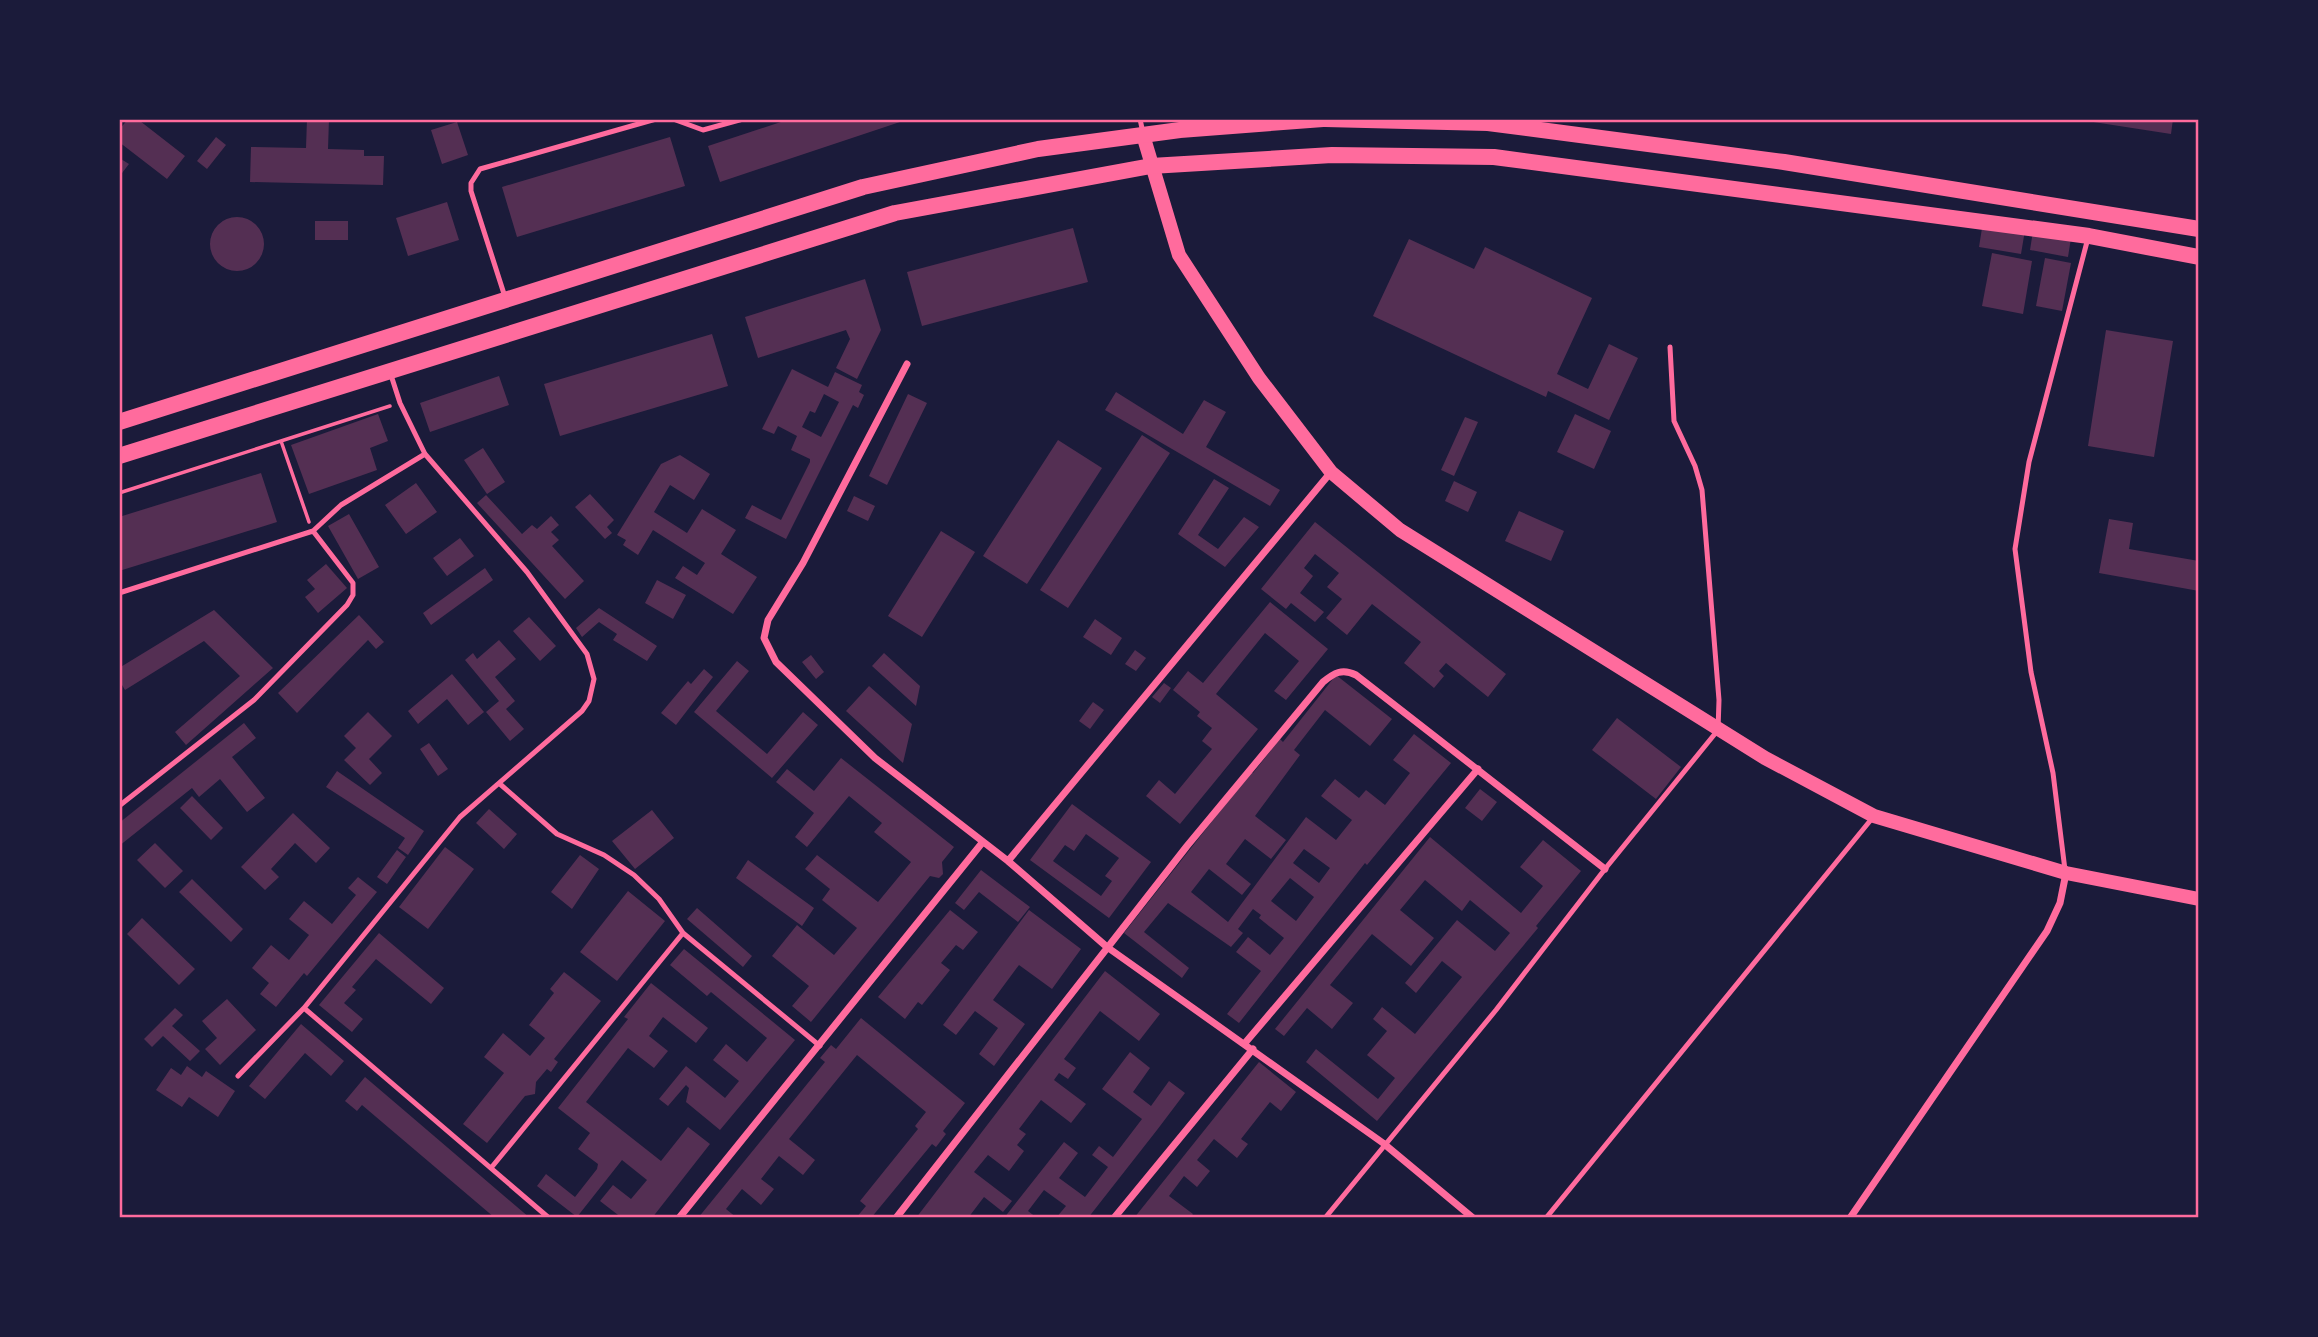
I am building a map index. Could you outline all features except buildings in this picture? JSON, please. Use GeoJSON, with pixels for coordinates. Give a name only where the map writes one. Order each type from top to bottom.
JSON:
{"type":"FeatureCollection","features":[{"type":"Feature","properties":{"kind":"main road"},"geometry":{"type":"LineString","coordinates":[[119,422],[863,187],[1142,127],[1324,119],[1488,121],[1784,162],[2199,229]]}},
{"type":"Feature","properties":{"kind":"main road"},"geometry":{"type":"LineString","coordinates":[[1142,127],[1151,166],[1179,255],[1259,378],[1331,472],[1400,530],[1718,730],[1798,778],[1874,816],[2066,873],[2199,900]]}},
{"type":"Feature","properties":{"kind":"main road"},"geometry":{"type":"LineString","coordinates":[[119,456],[895,214],[1151,166],[1332,155],[1494,157],[2089,236],[2199,257]]}},
{"type":"Feature","properties":{"kind":"street"},"geometry":{"type":"LineString","coordinates":[[906,364],[803,564],[776,604],[764,638],[776,662],[825,713],[875,758],[1008,861],[1107,947],[1383,1143],[1473,1218]]}},
{"type":"Feature","properties":{"kind":"street"},"geometry":{"type":"LineString","coordinates":[[1008,861],[1331,472]]}},
{"type":"Feature","properties":{"kind":"street"},"geometry":{"type":"LineString","coordinates":[[896,1218],[1107,947],[1262,754],[1323,682],[1339,672],[1347,671],[1356,675],[1605,869]]}},
{"type":"Feature","properties":{"kind":"street"},"geometry":{"type":"LineString","coordinates":[[1245,1043],[1478,769]]}},
{"type":"Feature","properties":{"kind":"street"},"geometry":{"type":"LineString","coordinates":[[679,1218],[982,843]]}},
{"type":"Feature","properties":{"kind":"street"},"geometry":{"type":"LineString","coordinates":[[1850,1218],[2047,931],[2060,903],[2066,873]]}},
{"type":"Feature","properties":{"kind":"street"},"geometry":{"type":"LineString","coordinates":[[1114,1218],[1254,1049]]}},
{"type":"Feature","properties":{"kind":"lane"},"geometry":{"type":"LineString","coordinates":[[506,300],[471,191],[475,174],[480,169],[656,119]]}},
{"type":"Feature","properties":{"kind":"lane"},"geometry":{"type":"LineString","coordinates":[[673,119],[704,130],[743,119]]}},
{"type":"Feature","properties":{"kind":"lane"},"geometry":{"type":"LineString","coordinates":[[2066,873],[2053,773],[2031,672],[2015,549],[2029,462],[2089,236]]}},
{"type":"Feature","properties":{"kind":"lane"},"geometry":{"type":"LineString","coordinates":[[1325,1218],[1383,1143],[1496,1010],[1605,869],[1718,730],[1720,700],[1702,491],[1695,466],[1674,421],[1670,347]]}},
{"type":"Feature","properties":{"kind":"lane"},"geometry":{"type":"LineString","coordinates":[[238,1076],[304,1008],[460,817],[582,711],[589,701],[594,679],[587,654],[527,572],[425,454],[400,403],[390,372]]}},
{"type":"Feature","properties":{"kind":"lane"},"geometry":{"type":"LineString","coordinates":[[119,593],[313,531],[326,516],[425,454]]}},
{"type":"Feature","properties":{"kind":"lane"},"geometry":{"type":"LineString","coordinates":[[119,806],[254,700],[347,605],[353,595],[353,583],[313,531]]}},
{"type":"Feature","properties":{"kind":"lane"},"geometry":{"type":"LineString","coordinates":[[500,784],[557,834],[604,855],[634,875],[659,899],[683,933],[820,1046]]}},
{"type":"Feature","properties":{"kind":"lane"},"geometry":{"type":"LineString","coordinates":[[1546,1218],[1874,816]]}},
{"type":"Feature","properties":{"kind":"lane"},"geometry":{"type":"LineString","coordinates":[[491,1168],[683,933]]}},
{"type":"Feature","properties":{"kind":"lane"},"geometry":{"type":"LineString","coordinates":[[304,1008],[549,1218]]}},
{"type":"Feature","properties":{"kind":"path"},"geometry":{"type":"LineString","coordinates":[[119,493],[400,403]]}},
{"type":"Feature","properties":{"kind":"path"},"geometry":{"type":"LineString","coordinates":[[281,441],[313,531]]}}]}
